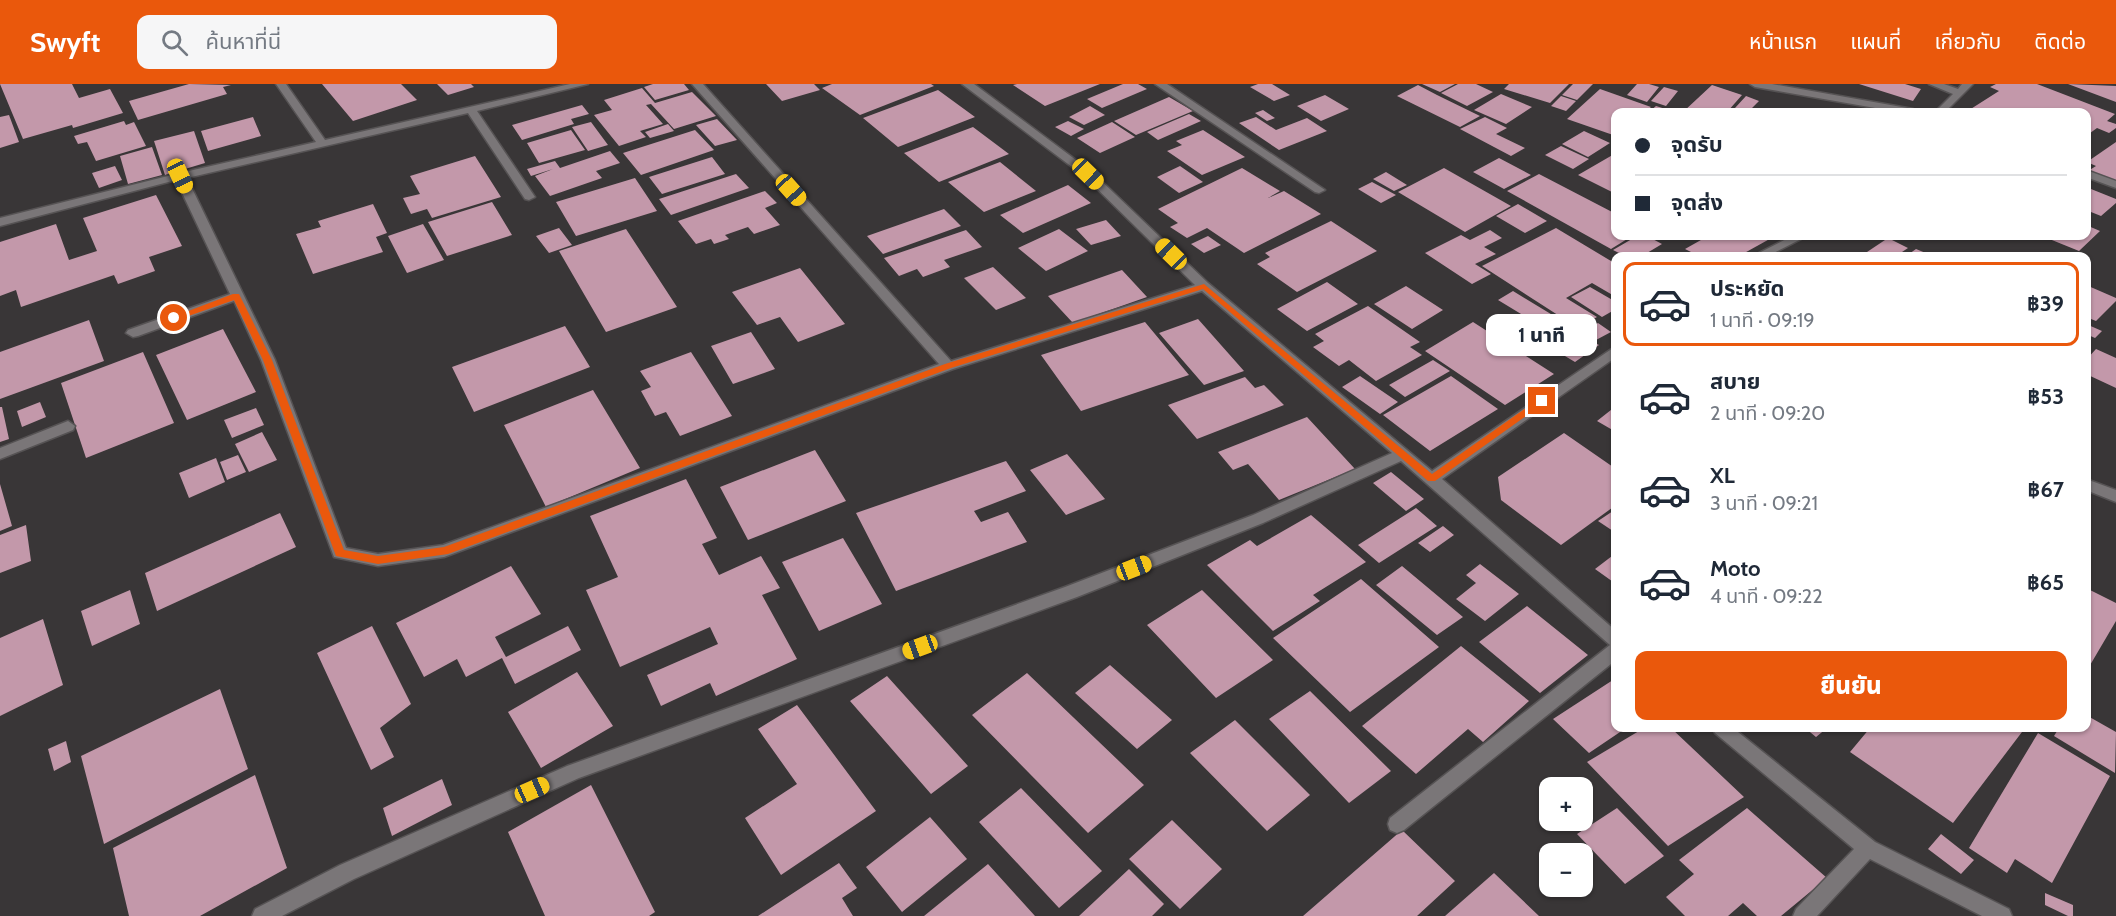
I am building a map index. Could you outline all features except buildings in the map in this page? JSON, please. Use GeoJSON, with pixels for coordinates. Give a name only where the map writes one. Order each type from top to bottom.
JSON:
{"type":"FeatureCollection","features":[{"type":"Feature","properties":{"kind":"street"},"geometry":{"type":"LineString","coordinates":[[281,84],[323,144]]}},
{"type":"Feature","properties":{"kind":"street"},"geometry":{"type":"LineString","coordinates":[[0,222],[180,176],[583,84]]}},
{"type":"Feature","properties":{"kind":"street"},"geometry":{"type":"LineString","coordinates":[[697,84],[948,366]]}},
{"type":"Feature","properties":{"kind":"street"},"geometry":{"type":"LineString","coordinates":[[967,84],[1088,174],[1204,286],[1432,479],[1611,637]]}},
{"type":"Feature","properties":{"kind":"street"},"geometry":{"type":"LineString","coordinates":[[1160,84],[1319,190]]}},
{"type":"Feature","properties":{"kind":"street"},"geometry":{"type":"LineString","coordinates":[[1755,84],[1890,108]]}},
{"type":"Feature","properties":{"kind":"street"},"geometry":{"type":"LineString","coordinates":[[1934,84],[1964,88]]}},
{"type":"Feature","properties":{"kind":"street"},"geometry":{"type":"LineString","coordinates":[[1944,108],[1964,88]]}},
{"type":"Feature","properties":{"kind":"street"},"geometry":{"type":"LineString","coordinates":[[472,111],[529,197]]}},
{"type":"Feature","properties":{"kind":"street"},"geometry":{"type":"LineString","coordinates":[[2091,175],[2116,185]]}},
{"type":"Feature","properties":{"kind":"street"},"geometry":{"type":"LineString","coordinates":[[180,176],[268,360],[340,553],[378,560],[444,551],[948,366],[1204,286]]}},
{"type":"Feature","properties":{"kind":"street"},"geometry":{"type":"LineString","coordinates":[[1767,252],[1793,240]]}},
{"type":"Feature","properties":{"kind":"street"},"geometry":{"type":"LineString","coordinates":[[132,333],[236,296]]}},
{"type":"Feature","properties":{"kind":"street"},"geometry":{"type":"LineString","coordinates":[[1432,479],[1611,354]]}},
{"type":"Feature","properties":{"kind":"street"},"geometry":{"type":"LineString","coordinates":[[0,454],[68,426]]}},
{"type":"Feature","properties":{"kind":"street"},"geometry":{"type":"LineString","coordinates":[[261,916],[347,872],[573,772],[1082,588],[1258,519],[1402,455]]}},
{"type":"Feature","properties":{"kind":"street"},"geometry":{"type":"LineString","coordinates":[[2091,486],[2116,496]]}},
{"type":"Feature","properties":{"kind":"street"},"geometry":{"type":"LineString","coordinates":[[1397,824],[1611,654]]}},
{"type":"Feature","properties":{"kind":"street"},"geometry":{"type":"LineString","coordinates":[[1726,732],[1868,848],[2002,916]]}},
{"type":"Feature","properties":{"kind":"street"},"geometry":{"type":"LineString","coordinates":[[1803,916],[1868,848]]}},
{"type":"Feature","properties":{"kind":"route"},"geometry":{"type":"LineString","coordinates":[[174,318],[236,296],[268,360],[340,553],[378,560],[444,551],[948,366],[1204,286],[1432,479],[1542,401]]}}]}
